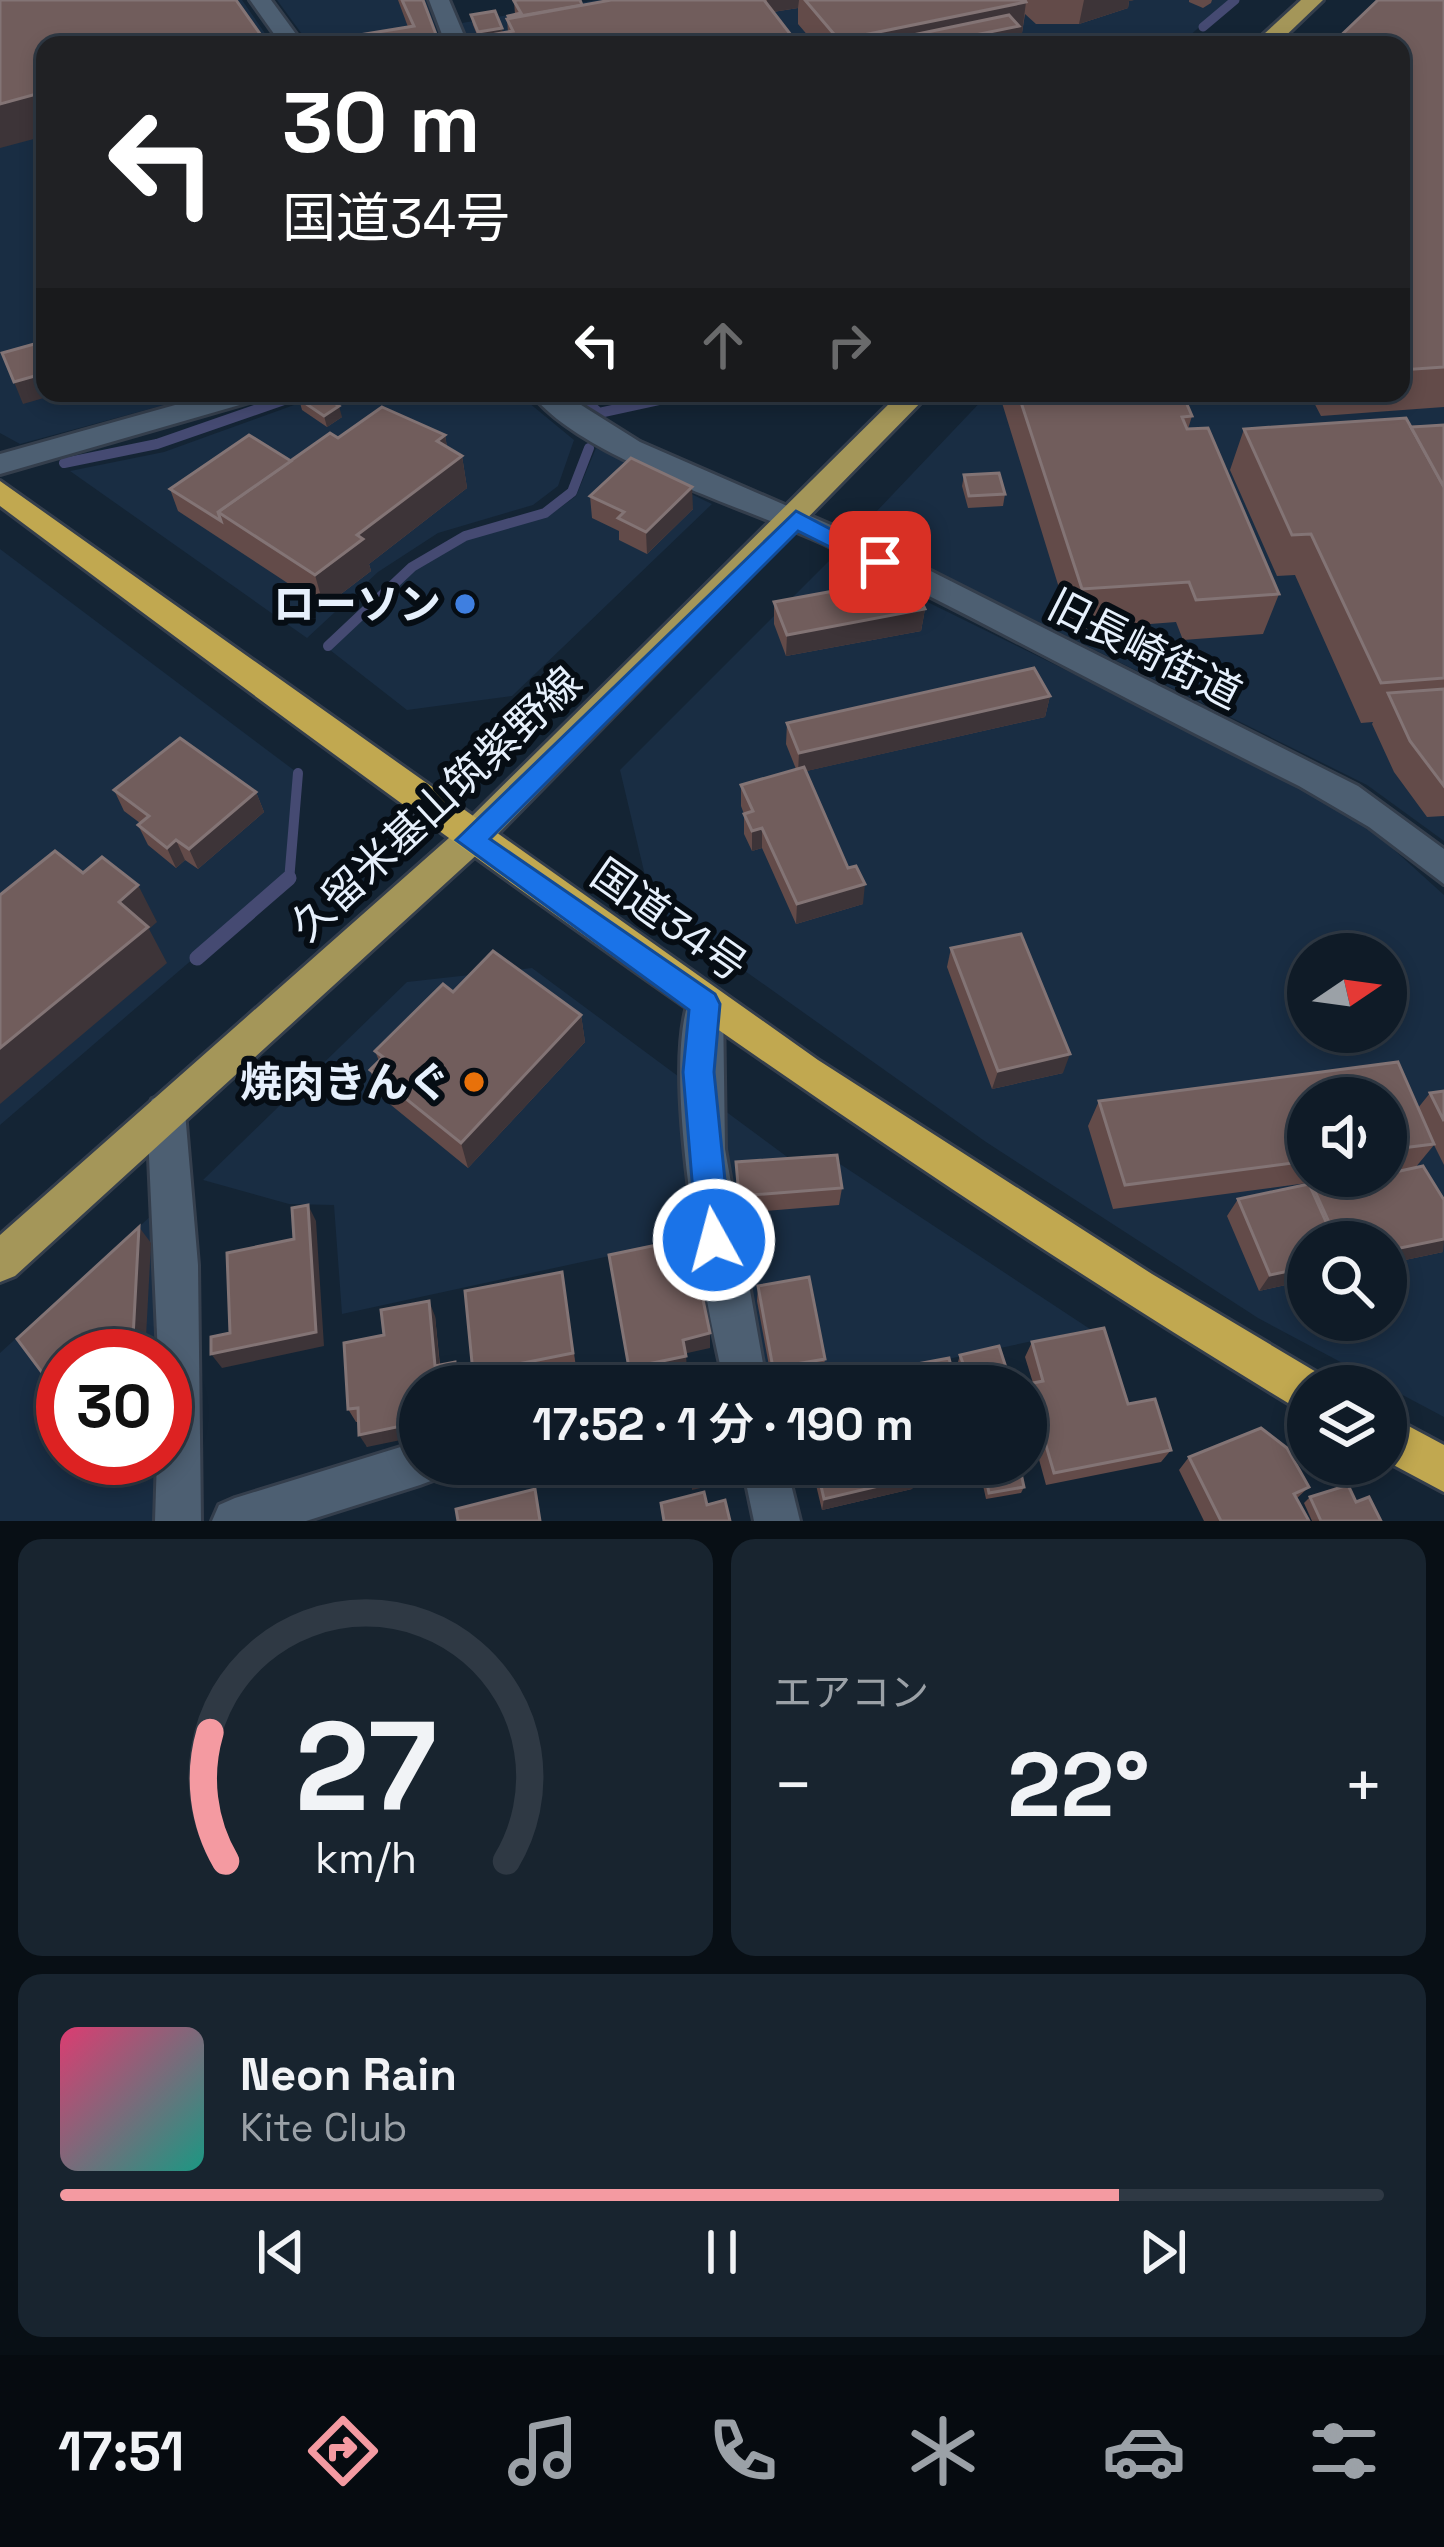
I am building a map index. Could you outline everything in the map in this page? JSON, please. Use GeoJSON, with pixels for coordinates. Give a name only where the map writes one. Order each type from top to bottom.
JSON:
{"type":"FeatureCollection","features":[{"type":"Feature","properties":{"kind":"highway","name":"国道34号"},"geometry":{"type":"LineString","coordinates":[[0,491],[470,840],[704,1004],[1158,1304],[1287,1379]]}},
{"type":"Feature","properties":{"kind":"highway"},"geometry":{"type":"LineString","coordinates":[[1407,1448],[1444,1470]]}},
{"type":"Feature","properties":{"kind":"main road"},"geometry":{"type":"LineString","coordinates":[[1273,36],[1313,0]]}},
{"type":"Feature","properties":{"kind":"main road","name":"久留米基山筑紫野線"},"geometry":{"type":"LineString","coordinates":[[0,1262],[470,840],[796,519],[907,402]]}},
{"type":"Feature","properties":{"kind":"street"},"geometry":{"type":"LineString","coordinates":[[260,0],[286,36]]}},
{"type":"Feature","properties":{"kind":"street"},"geometry":{"type":"LineString","coordinates":[[439,0],[453,36]]}},
{"type":"Feature","properties":{"kind":"street"},"geometry":{"type":"LineString","coordinates":[[0,464],[218,402]]}},
{"type":"Feature","properties":{"kind":"street","name":"旧長崎街道"},"geometry":{"type":"LineString","coordinates":[[554,402],[577,422],[613,442],[796,519],[1220,735],[1354,796],[1414,839],[1444,870]]}},
{"type":"Feature","properties":{"kind":"street"},"geometry":{"type":"LineString","coordinates":[[704,1004],[698,1072],[704,1160],[714,1240],[740,1365]]}},
{"type":"Feature","properties":{"kind":"street"},"geometry":{"type":"LineString","coordinates":[[166,1112],[176,1187],[181,1325],[178,1521]]}},
{"type":"Feature","properties":{"kind":"street"},"geometry":{"type":"LineString","coordinates":[[235,1521],[399,1470]]}},
{"type":"Feature","properties":{"kind":"street"},"geometry":{"type":"LineString","coordinates":[[769,1485],[777,1521]]}},
{"type":"Feature","properties":{"kind":"shaded area"},"geometry":{"type":"Polygon","coordinates":[[[0,0],[242,0],[267,36],[36,36],[36,402],[176,402],[20,444],[0,433],[0,0]]]}},
{"type":"Feature","properties":{"kind":"shaded area"},"geometry":{"type":"Polygon","coordinates":[[[277,0],[426,0],[439,36],[303,36],[277,0]]]}},
{"type":"Feature","properties":{"kind":"shaded area"},"geometry":{"type":"Polygon","coordinates":[[[597,0],[1230,0],[1189,36],[466,36],[462,23],[597,0]]]}},
{"type":"Feature","properties":{"kind":"shaded area"},"geometry":{"type":"Polygon","coordinates":[[[1383,0],[1444,0],[1444,841],[1367,785],[857,532],[980,402],[1410,402],[1410,36],[1340,36],[1383,0]]]}},
{"type":"Feature","properties":{"kind":"shaded area"},"geometry":{"type":"Polygon","coordinates":[[[302,402],[528,402],[574,440],[558,486],[533,505],[438,533],[378,572],[307,638],[70,471],[164,452],[302,402]]]}},
{"type":"Feature","properties":{"kind":"shaded area"},"geometry":{"type":"Polygon","coordinates":[[[596,448],[712,504],[512,696],[407,710],[330,650],[415,569],[476,535],[550,515],[576,496],[596,448]]]}},
{"type":"Feature","properties":{"kind":"shaded area"},"geometry":{"type":"Polygon","coordinates":[[[0,549],[295,771],[287,878],[0,1125],[0,549]]]}},
{"type":"Feature","properties":{"kind":"shaded area"},"geometry":{"type":"Polygon","coordinates":[[[834,556],[1349,809],[1444,895],[1444,1417],[1407,1397],[1407,1365],[1346,1365],[1301,1341],[1407,1341],[1407,1221],[1287,1221],[1287,1333],[986,1142],[652,905],[620,770],[834,556]]]}},
{"type":"Feature","properties":{"kind":"shaded area"},"geometry":{"type":"Polygon","coordinates":[[[532,968],[794,1162],[837,1162],[1090,1329],[919,1365],[753,1365],[725,1231],[342,1314],[334,1205],[289,1204],[203,1180],[407,982],[532,968]]]}},
{"type":"Feature","properties":{"kind":"shaded area"},"geometry":{"type":"Polygon","coordinates":[[[163,1205],[160,1329],[36,1329],[36,1485],[157,1485],[156,1521],[0,1521],[0,1353],[163,1205]]]}},
{"type":"Feature","properties":{"kind":"building"},"geometry":{"type":"Polygon","coordinates":[[[0,0],[236,0],[262,36],[36,36],[36,94],[0,104],[0,0]]]}},
{"type":"Feature","properties":{"kind":"building"},"geometry":{"type":"Polygon","coordinates":[[[402,0],[423,0],[437,36],[353,36],[414,26],[402,0]]]}},
{"type":"Feature","properties":{"kind":"building"},"geometry":{"type":"Polygon","coordinates":[[[517,0],[580,0],[582,5],[508,16],[521,13],[517,0]]]}},
{"type":"Feature","properties":{"kind":"building"},"geometry":{"type":"Polygon","coordinates":[[[611,0],[764,0],[791,35],[484,36],[513,31],[507,19],[611,0]]]}},
{"type":"Feature","properties":{"kind":"building"},"geometry":{"type":"Polygon","coordinates":[[[805,0],[1026,2],[859,36],[836,36],[805,0]]]}},
{"type":"Feature","properties":{"kind":"building"},"geometry":{"type":"Polygon","coordinates":[[[1378,0],[1444,0],[1444,367],[1410,369],[1410,36],[1340,36],[1378,0]]]}},
{"type":"Feature","properties":{"kind":"building"},"geometry":{"type":"Polygon","coordinates":[[[495,11],[502,28],[478,32],[471,15],[495,11]]]}},
{"type":"Feature","properties":{"kind":"building"},"geometry":{"type":"Polygon","coordinates":[[[1009,15],[1019,26],[970,36],[908,36],[1009,15]]]}},
{"type":"Feature","properties":{"kind":"building"},"geometry":{"type":"Polygon","coordinates":[[[36,344],[36,376],[14,382],[2,353],[36,344]]]}},
{"type":"Feature","properties":{"kind":"building"},"geometry":{"type":"Polygon","coordinates":[[[303,402],[339,406],[324,416],[303,402]]]}},
{"type":"Feature","properties":{"kind":"building"},"geometry":{"type":"Polygon","coordinates":[[[1021,402],[1186,402],[1192,416],[1182,417],[1187,429],[1208,428],[1279,594],[1196,600],[1189,582],[1082,589],[1021,402]]]}},
{"type":"Feature","properties":{"kind":"building"},"geometry":{"type":"Polygon","coordinates":[[[382,407],[445,435],[437,441],[462,456],[357,535],[363,539],[315,575],[218,512],[330,433],[338,438],[382,407]]]}},
{"type":"Feature","properties":{"kind":"building"},"geometry":{"type":"Polygon","coordinates":[[[1406,418],[1444,487],[1444,678],[1381,683],[1311,534],[1292,535],[1244,429],[1406,418]]]}},
{"type":"Feature","properties":{"kind":"building"},"geometry":{"type":"Polygon","coordinates":[[[1444,425],[1444,487],[1411,427],[1444,425]]]}},
{"type":"Feature","properties":{"kind":"building"},"geometry":{"type":"Polygon","coordinates":[[[249,435],[291,461],[218,512],[221,521],[170,489],[249,435]]]}},
{"type":"Feature","properties":{"kind":"building"},"geometry":{"type":"Polygon","coordinates":[[[631,458],[692,487],[646,532],[618,518],[624,512],[590,496],[631,458]]]}},
{"type":"Feature","properties":{"kind":"building"},"geometry":{"type":"Polygon","coordinates":[[[999,473],[1005,494],[969,496],[964,475],[999,473]]]}},
{"type":"Feature","properties":{"kind":"building"},"geometry":{"type":"Polygon","coordinates":[[[910,577],[925,609],[787,635],[774,602],[910,577]]]}},
{"type":"Feature","properties":{"kind":"building"},"geometry":{"type":"Polygon","coordinates":[[[1034,668],[1050,696],[799,753],[787,723],[1034,668]]]}},
{"type":"Feature","properties":{"kind":"building"},"geometry":{"type":"Polygon","coordinates":[[[1444,689],[1444,786],[1410,741],[1388,693],[1444,689]]]}},
{"type":"Feature","properties":{"kind":"building"},"geometry":{"type":"Polygon","coordinates":[[[180,738],[256,792],[189,849],[176,840],[167,848],[138,825],[149,816],[114,790],[180,738]]]}},
{"type":"Feature","properties":{"kind":"building"},"geometry":{"type":"Polygon","coordinates":[[[804,767],[848,868],[856,866],[865,884],[797,904],[762,828],[752,831],[744,814],[753,811],[741,785],[804,767]]]}},
{"type":"Feature","properties":{"kind":"building"},"geometry":{"type":"Polygon","coordinates":[[[55,851],[83,873],[102,857],[138,885],[119,902],[148,927],[0,1048],[0,895],[55,851]]]}},
{"type":"Feature","properties":{"kind":"building"},"geometry":{"type":"Polygon","coordinates":[[[1021,934],[1070,1054],[998,1071],[951,948],[1021,934]]]}},
{"type":"Feature","properties":{"kind":"building"},"geometry":{"type":"Polygon","coordinates":[[[493,951],[581,1015],[461,1143],[370,1070],[383,1057],[375,1051],[443,984],[453,992],[493,951]]]}},
{"type":"Feature","properties":{"kind":"building"},"geometry":{"type":"Polygon","coordinates":[[[1398,1062],[1405,1077],[1287,1077],[1287,1164],[1125,1185],[1099,1101],[1398,1062]]]}},
{"type":"Feature","properties":{"kind":"building"},"geometry":{"type":"Polygon","coordinates":[[[1407,1082],[1434,1144],[1407,1147],[1407,1082]]]}},
{"type":"Feature","properties":{"kind":"building"},"geometry":{"type":"Polygon","coordinates":[[[1444,1091],[1444,1121],[1430,1093],[1444,1091]]]}},
{"type":"Feature","properties":{"kind":"building"},"geometry":{"type":"Polygon","coordinates":[[[837,1155],[842,1188],[739,1196],[736,1162],[837,1155]]]}},
{"type":"Feature","properties":{"kind":"building"},"geometry":{"type":"Polygon","coordinates":[[[1423,1166],[1444,1200],[1444,1239],[1407,1247],[1407,1221],[1328,1221],[1318,1197],[1407,1197],[1407,1169],[1423,1166]]]}},
{"type":"Feature","properties":{"kind":"building"},"geometry":{"type":"Polygon","coordinates":[[[1287,1189],[1287,1197],[1315,1197],[1326,1221],[1287,1221],[1287,1271],[1270,1275],[1238,1199],[1287,1189]]]}},
{"type":"Feature","properties":{"kind":"building"},"geometry":{"type":"Polygon","coordinates":[[[308,1205],[316,1332],[211,1354],[211,1337],[230,1333],[227,1253],[294,1239],[292,1208],[308,1205]]]}},
{"type":"Feature","properties":{"kind":"building"},"geometry":{"type":"Polygon","coordinates":[[[139,1227],[133,1329],[36,1329],[36,1364],[17,1339],[139,1227]]]}},
{"type":"Feature","properties":{"kind":"building"},"geometry":{"type":"Polygon","coordinates":[[[690,1238],[710,1333],[683,1340],[686,1356],[628,1365],[609,1255],[690,1238]]]}},
{"type":"Feature","properties":{"kind":"building"},"geometry":{"type":"Polygon","coordinates":[[[562,1272],[573,1353],[513,1365],[472,1365],[465,1291],[562,1272]]]}},
{"type":"Feature","properties":{"kind":"building"},"geometry":{"type":"Polygon","coordinates":[[[809,1277],[825,1359],[772,1365],[758,1286],[809,1277]]]}},
{"type":"Feature","properties":{"kind":"building"},"geometry":{"type":"Polygon","coordinates":[[[429,1301],[435,1365],[399,1365],[399,1426],[359,1435],[358,1408],[348,1409],[344,1343],[384,1335],[381,1310],[429,1301]]]}},
{"type":"Feature","properties":{"kind":"building"},"geometry":{"type":"Polygon","coordinates":[[[1104,1328],[1128,1404],[1155,1399],[1171,1450],[1054,1473],[1047,1449],[1047,1365],[1038,1365],[1032,1342],[1104,1328]]]}},
{"type":"Feature","properties":{"kind":"building"},"geometry":{"type":"Polygon","coordinates":[[[999,1346],[1005,1365],[964,1365],[960,1355],[999,1346]]]}},
{"type":"Feature","properties":{"kind":"building"},"geometry":{"type":"Polygon","coordinates":[[[949,1358],[951,1365],[912,1365],[949,1358]]]}},
{"type":"Feature","properties":{"kind":"building"},"geometry":{"type":"Polygon","coordinates":[[[1261,1428],[1287,1448],[1287,1485],[1309,1487],[1294,1494],[1309,1521],[1221,1521],[1189,1457],[1261,1428]]]}},
{"type":"Feature","properties":{"kind":"building"},"geometry":{"type":"Polygon","coordinates":[[[821,1485],[883,1485],[824,1499],[821,1485]]]}},
{"type":"Feature","properties":{"kind":"building"},"geometry":{"type":"Polygon","coordinates":[[[987,1485],[1024,1487],[989,1493],[987,1485]]]}},
{"type":"Feature","properties":{"kind":"building"},"geometry":{"type":"Polygon","coordinates":[[[1348,1485],[1356,1502],[1369,1497],[1381,1521],[1321,1521],[1310,1497],[1348,1485]]]}},
{"type":"Feature","properties":{"kind":"building"},"geometry":{"type":"Polygon","coordinates":[[[535,1489],[540,1521],[458,1521],[456,1509],[535,1489]]]}},
{"type":"Feature","properties":{"kind":"building"},"geometry":{"type":"Polygon","coordinates":[[[704,1492],[707,1505],[725,1500],[730,1521],[664,1521],[661,1503],[704,1492]]]}},
{"type":"Feature","properties":{"kind":"waterway"},"geometry":{"type":"LineString","coordinates":[[1203,27],[1235,0]]}},
{"type":"Feature","properties":{"kind":"waterway"},"geometry":{"type":"LineString","coordinates":[[64,463],[157,444],[278,402]]}},
{"type":"Feature","properties":{"kind":"waterway"},"geometry":{"type":"LineString","coordinates":[[587,402],[599,413],[650,402]]}},
{"type":"Feature","properties":{"kind":"waterway"},"geometry":{"type":"LineString","coordinates":[[328,646],[412,567],[465,536],[545,513],[572,492],[589,448]]}},
{"type":"Feature","properties":{"kind":"waterway"},"geometry":{"type":"LineString","coordinates":[[289,881],[298,773]]}},
{"type":"Feature","properties":{"kind":"waterway"},"geometry":{"type":"LineString","coordinates":[[197,958],[289,878]]}},
{"type":"Feature","properties":{"kind":"place","name":"ローソン"},"geometry":{"type":"Point","coordinates":[465,604]}},
{"type":"Feature","properties":{"kind":"place","name":"焼肉きんぐ"},"geometry":{"type":"Point","coordinates":[474,1082]}},
{"type":"Feature","properties":{"kind":"route"},"geometry":{"type":"LineString","coordinates":[[714,1240],[698,1072],[704,1004],[470,840],[796,519],[880,562]]}}]}
